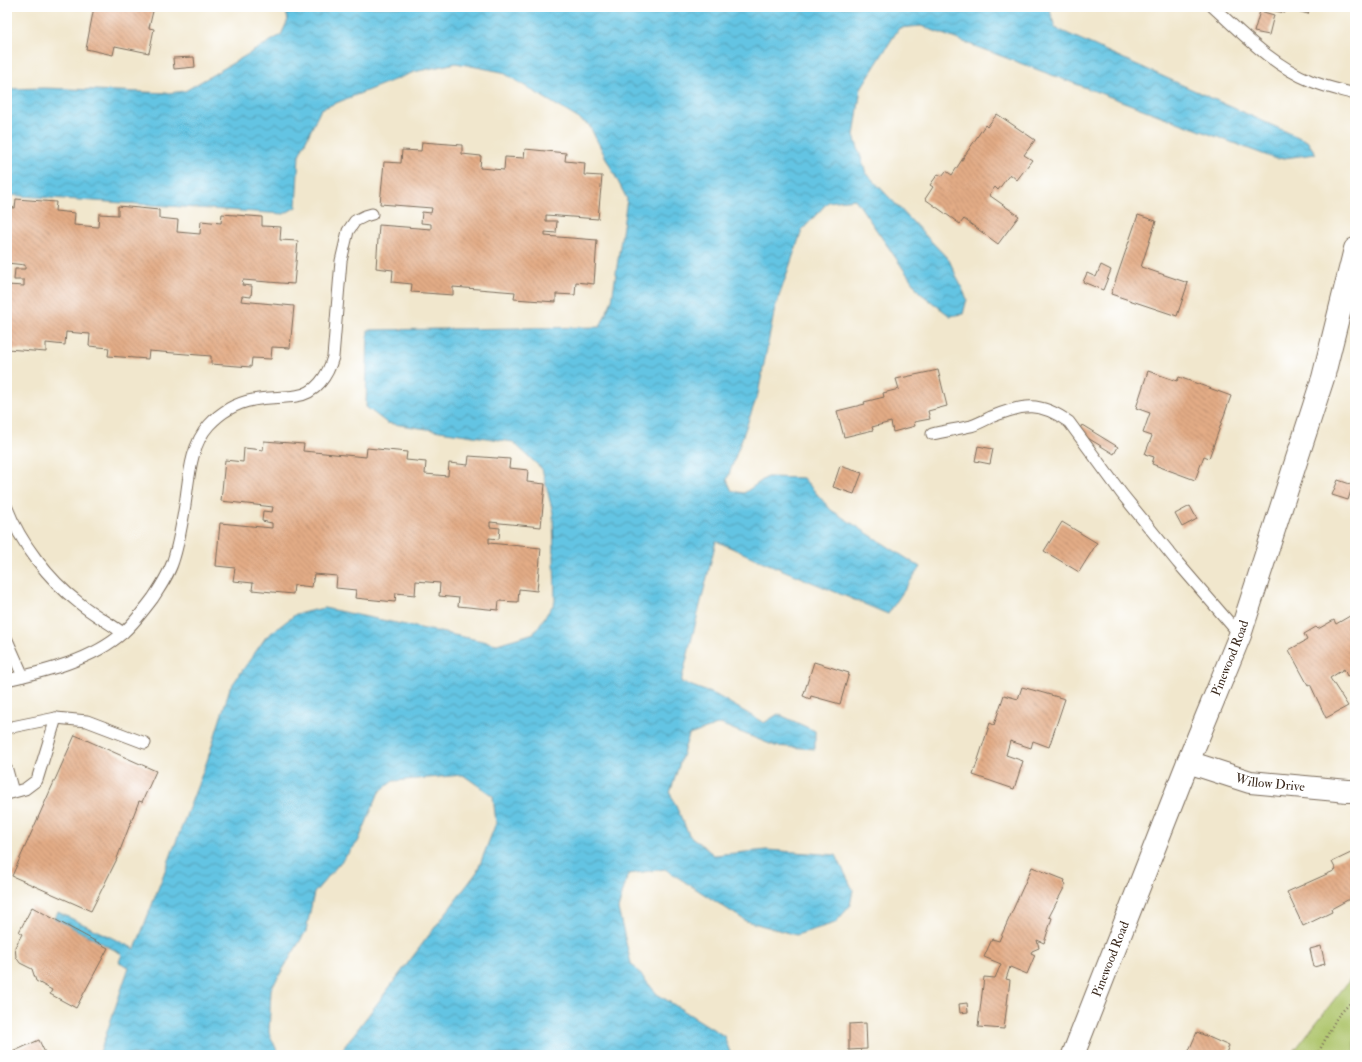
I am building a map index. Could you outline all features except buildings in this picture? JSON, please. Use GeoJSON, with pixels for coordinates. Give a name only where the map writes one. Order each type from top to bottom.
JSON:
{"type":"FeatureCollection","features":[{"type":"Feature","properties":{"kind":"street","name":"Pinewood Road"},"geometry":{"type":"LineString","coordinates":[[1074,1055],[1188,762],[1240,635],[1322,378],[1355,250]]}},
{"type":"Feature","properties":{"kind":"street","name":"Willow Drive"},"geometry":{"type":"LineString","coordinates":[[1188,762],[1250,782],[1355,791]]}},
{"type":"Feature","properties":{"kind":"lane"},"geometry":{"type":"LineString","coordinates":[[1213,7],[1269,58],[1281,66],[1311,81],[1355,94]]}},
{"type":"Feature","properties":{"kind":"lane"},"geometry":{"type":"LineString","coordinates":[[7,680],[72,662],[107,645],[123,633],[142,614],[162,586],[173,562],[179,540],[192,464],[198,441],[210,424],[228,409],[243,402],[298,396],[310,391],[323,381],[331,367],[333,357],[341,261],[348,231],[355,221],[372,214]]}},
{"type":"Feature","properties":{"kind":"lane"},"geometry":{"type":"LineString","coordinates":[[932,434],[972,425],[1010,410],[1027,406],[1041,407],[1058,413],[1069,422],[1122,494],[1178,563],[1240,635]]}},
{"type":"Feature","properties":{"kind":"lane"},"geometry":{"type":"LineString","coordinates":[[7,508],[14,526],[35,558],[66,593],[78,603],[123,633]]}},
{"type":"Feature","properties":{"kind":"lane"},"geometry":{"type":"LineString","coordinates":[[7,640],[23,676]]}},
{"type":"Feature","properties":{"kind":"lane"},"geometry":{"type":"LineString","coordinates":[[7,770],[10,793],[25,790],[38,780],[56,718]]}},
{"type":"Feature","properties":{"kind":"lane"},"geometry":{"type":"LineString","coordinates":[[7,728],[56,718],[87,721],[145,743]]}},
{"type":"Feature","properties":{"kind":"path"},"geometry":{"type":"LineString","coordinates":[[1317,1055],[1337,1017],[1355,998]]}},
{"type":"Feature","properties":{"kind":"green space"},"geometry":{"type":"Polygon","coordinates":[[[1355,973],[1355,1055],[1291,1055],[1355,973]]]}},
{"type":"Feature","properties":{"kind":"water"},"geometry":{"type":"Polygon","coordinates":[[[285,7],[1049,7],[1055,28],[1307,141],[1316,154],[1276,159],[921,26],[899,28],[861,88],[854,136],[866,173],[949,260],[967,299],[963,314],[950,316],[920,293],[855,199],[828,202],[802,230],[775,308],[758,394],[727,480],[732,491],[744,493],[767,477],[803,478],[831,510],[920,567],[888,614],[716,541],[681,682],[716,695],[764,723],[778,714],[815,731],[815,749],[775,746],[720,724],[689,735],[670,793],[689,835],[714,855],[767,850],[836,855],[853,890],[850,906],[835,923],[796,935],[746,921],[665,869],[628,874],[618,909],[631,963],[657,994],[724,1036],[731,1055],[338,1055],[477,872],[496,823],[493,796],[463,775],[393,781],[379,792],[358,842],[314,893],[306,931],[271,989],[269,1033],[279,1055],[99,1055],[129,967],[119,962],[122,954],[54,918],[58,912],[135,949],[207,761],[230,688],[266,637],[296,614],[324,608],[497,644],[534,633],[555,602],[553,513],[542,469],[513,442],[387,423],[366,407],[368,330],[600,327],[612,300],[627,199],[589,125],[502,72],[456,63],[414,72],[321,109],[299,155],[296,207],[284,214],[7,195],[7,89],[44,88],[168,93],[185,91],[281,35],[288,20],[285,7]]]}}]}
